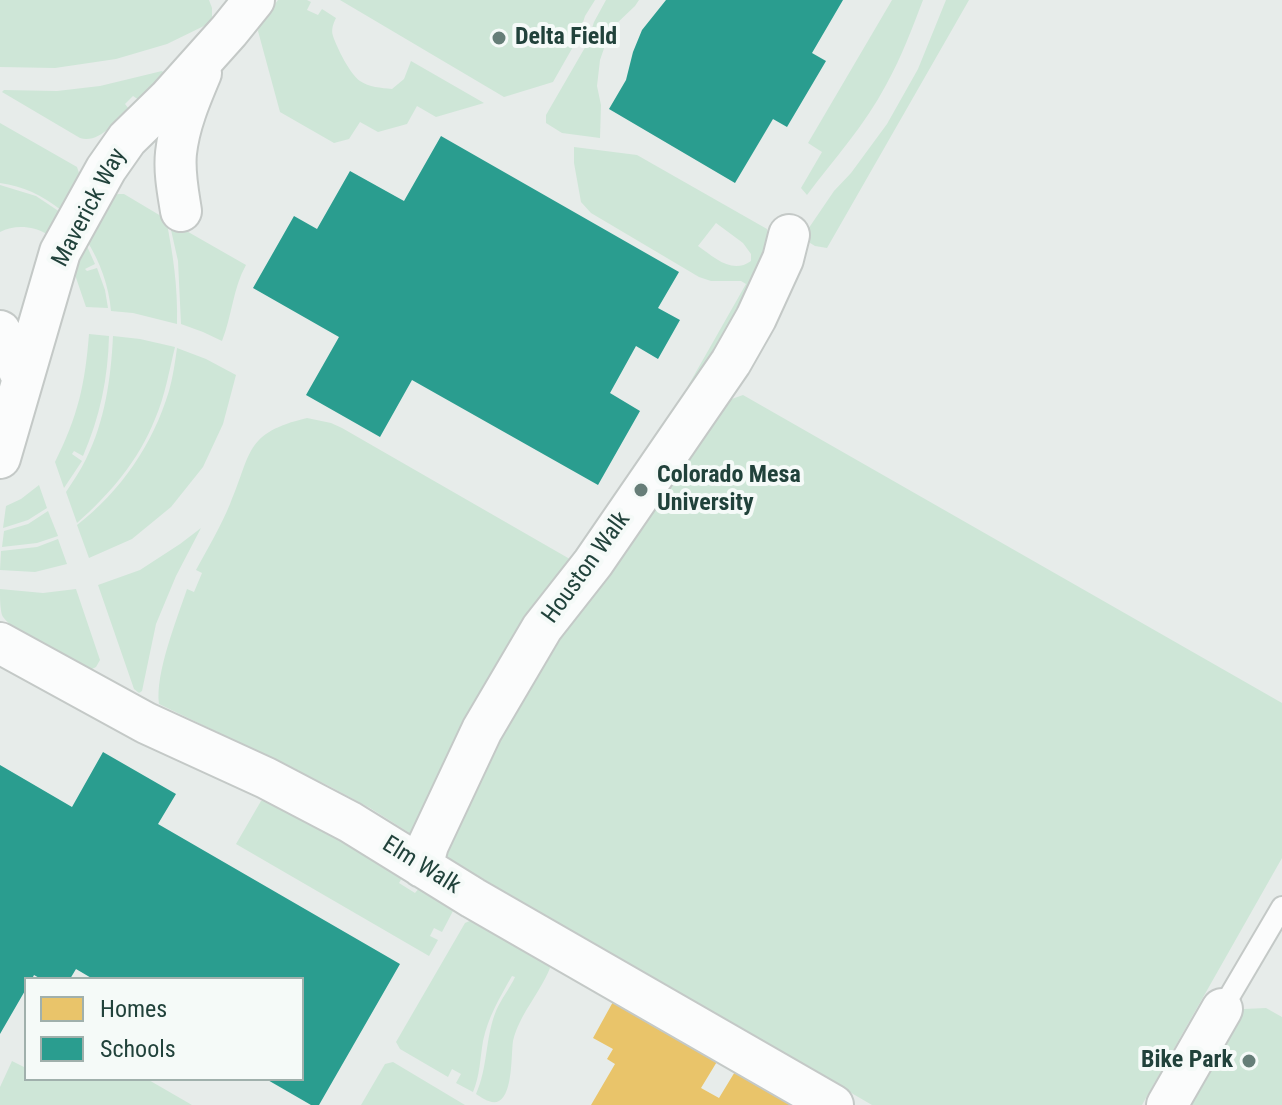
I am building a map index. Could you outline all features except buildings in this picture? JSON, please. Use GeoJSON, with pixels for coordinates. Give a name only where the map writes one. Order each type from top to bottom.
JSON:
{"type":"FeatureCollection","features":[{"type":"Feature","properties":{"kind":"street","name":"Maverick Way"},"geometry":{"type":"LineString","coordinates":[[0,458],[60,252],[106,169],[127,139],[211,51],[240,7]]}},
{"type":"Feature","properties":{"kind":"street"},"geometry":{"type":"LineString","coordinates":[[181,211],[176,155],[181,125],[211,51]]}},
{"type":"Feature","properties":{"kind":"street","name":"Houston Walk"},"geometry":{"type":"LineString","coordinates":[[422,867],[428,845],[482,730],[542,628],[593,563],[731,362],[756,318],[783,259],[789,235]]}},
{"type":"Feature","properties":{"kind":"street"},"geometry":{"type":"LineString","coordinates":[[0,331],[23,379]]}},
{"type":"Feature","properties":{"kind":"street","name":"Elm Walk"},"geometry":{"type":"LineString","coordinates":[[0,643],[146,723],[266,778],[350,822],[473,898],[833,1105]]}},
{"type":"Feature","properties":{"kind":"street"},"geometry":{"type":"LineString","coordinates":[[1167,1105],[1222,1009]]}},
{"type":"Feature","properties":{"kind":"lane"},"geometry":{"type":"LineString","coordinates":[[1222,1009],[1282,907]]}},
{"type":"Feature","properties":{"kind":"green space"},"geometry":{"type":"Polygon","coordinates":[[[0,0],[209,0],[212,17],[208,24],[167,44],[116,59],[55,68],[0,67],[0,0]]]}},
{"type":"Feature","properties":{"kind":"green space"},"geometry":{"type":"Polygon","coordinates":[[[278,0],[307,0],[311,2],[307,10],[318,15],[322,9],[336,18],[332,29],[335,41],[348,67],[364,83],[392,89],[404,79],[411,61],[484,103],[436,117],[417,106],[407,124],[378,132],[360,122],[349,139],[334,143],[280,112],[258,31],[278,0]]]}},
{"type":"Feature","properties":{"kind":"green space"},"geometry":{"type":"Polygon","coordinates":[[[340,0],[595,0],[553,82],[504,97],[340,0]]]}},
{"type":"Feature","properties":{"kind":"green space"},"geometry":{"type":"Polygon","coordinates":[[[606,0],[639,0],[615,25],[600,60],[597,86],[601,105],[600,138],[562,133],[546,123],[546,115],[587,44],[606,0]]]}},
{"type":"Feature","properties":{"kind":"green space"},"geometry":{"type":"Polygon","coordinates":[[[892,0],[923,0],[878,100],[807,195],[801,188],[822,152],[808,143],[892,0]]]}},
{"type":"Feature","properties":{"kind":"green space"},"geometry":{"type":"Polygon","coordinates":[[[946,0],[969,0],[827,248],[815,246],[802,238],[834,191],[887,124],[918,69],[946,0]]]}},
{"type":"Feature","properties":{"kind":"green space"},"geometry":{"type":"Polygon","coordinates":[[[162,71],[165,74],[139,100],[133,96],[125,104],[129,109],[113,125],[100,135],[87,139],[80,138],[2,92],[100,86],[162,71]]]}},
{"type":"Feature","properties":{"kind":"green space"},"geometry":{"type":"Polygon","coordinates":[[[0,123],[77,167],[80,176],[61,210],[32,192],[0,183],[0,123]]]}},
{"type":"Feature","properties":{"kind":"green space"},"geometry":{"type":"Polygon","coordinates":[[[574,147],[637,155],[767,229],[770,242],[768,255],[694,390],[688,386],[746,284],[699,277],[591,213],[581,202],[574,147]],[[716,223],[698,246],[723,263],[737,266],[751,261],[751,254],[743,243],[716,223]]]}},
{"type":"Feature","properties":{"kind":"green space"},"geometry":{"type":"Polygon","coordinates":[[[0,185],[36,196],[60,212],[47,234],[24,227],[0,232],[0,185]]]}},
{"type":"Feature","properties":{"kind":"green space"},"geometry":{"type":"Polygon","coordinates":[[[124,194],[166,219],[177,297],[177,324],[111,311],[103,274],[87,241],[113,196],[124,194]]]}},
{"type":"Feature","properties":{"kind":"green space"},"geometry":{"type":"Polygon","coordinates":[[[169,221],[246,265],[222,341],[181,324],[178,261],[169,221]]]}},
{"type":"Feature","properties":{"kind":"green space"},"geometry":{"type":"Polygon","coordinates":[[[86,244],[95,264],[85,269],[97,268],[108,308],[86,307],[73,269],[86,244]]]}},
{"type":"Feature","properties":{"kind":"green space"},"geometry":{"type":"Polygon","coordinates":[[[89,334],[109,336],[105,382],[83,456],[74,451],[72,454],[82,461],[64,488],[55,462],[79,400],[89,334]]]}},
{"type":"Feature","properties":{"kind":"green space"},"geometry":{"type":"Polygon","coordinates":[[[113,336],[175,347],[162,401],[141,448],[112,488],[77,523],[66,492],[84,463],[98,430],[109,383],[113,336]]]}},
{"type":"Feature","properties":{"kind":"green space"},"geometry":{"type":"Polygon","coordinates":[[[177,348],[236,375],[223,424],[203,467],[171,507],[132,539],[89,558],[77,525],[108,497],[144,448],[169,391],[177,348]]]}},
{"type":"Feature","properties":{"kind":"green space"},"geometry":{"type":"Polygon","coordinates":[[[743,395],[1282,703],[1282,858],[1142,1105],[872,1105],[446,858],[441,849],[497,725],[706,408],[743,395]]]}},
{"type":"Feature","properties":{"kind":"green space"},"geometry":{"type":"Polygon","coordinates":[[[307,418],[342,428],[575,562],[419,830],[411,834],[327,785],[159,704],[163,662],[187,589],[194,592],[202,573],[196,570],[226,512],[247,458],[261,438],[271,431],[307,418]]]}},
{"type":"Feature","properties":{"kind":"green space"},"geometry":{"type":"Polygon","coordinates":[[[39,485],[47,508],[28,520],[3,528],[6,506],[39,485]]]}},
{"type":"Feature","properties":{"kind":"green space"},"geometry":{"type":"Polygon","coordinates":[[[48,511],[58,536],[37,543],[2,547],[4,531],[28,524],[48,511]]]}},
{"type":"Feature","properties":{"kind":"green space"},"geometry":{"type":"Polygon","coordinates":[[[201,528],[156,624],[142,691],[139,693],[134,689],[98,585],[140,570],[201,528]]]}},
{"type":"Feature","properties":{"kind":"green space"},"geometry":{"type":"Polygon","coordinates":[[[58,539],[67,564],[35,572],[0,570],[1,551],[37,547],[58,539]]]}},
{"type":"Feature","properties":{"kind":"green space"},"geometry":{"type":"Polygon","coordinates":[[[0,589],[43,593],[76,589],[100,660],[96,667],[90,670],[7,622],[0,606],[0,589]]]}},
{"type":"Feature","properties":{"kind":"green space"},"geometry":{"type":"Polygon","coordinates":[[[261,801],[282,805],[403,876],[399,883],[415,893],[420,887],[450,905],[453,911],[442,932],[434,928],[430,936],[438,940],[429,956],[236,844],[261,801]]]}},
{"type":"Feature","properties":{"kind":"green space"},"geometry":{"type":"Polygon","coordinates":[[[474,919],[546,961],[550,968],[516,1031],[507,1090],[504,1097],[496,1102],[476,1094],[483,1074],[492,1021],[515,977],[512,976],[488,1024],[473,1092],[456,1083],[461,1074],[452,1069],[448,1077],[400,1049],[396,1042],[465,923],[474,919]]]}},
{"type":"Feature","properties":{"kind":"green space","name":"Bike Park"},"geometry":{"type":"Polygon","coordinates":[[[1266,1008],[1282,1017],[1282,1105],[1190,1105],[1244,1009],[1266,1008]]]}},
{"type":"Feature","properties":{"kind":"green space"},"geometry":{"type":"Polygon","coordinates":[[[12,1061],[24,1067],[24,1081],[150,1081],[192,1105],[0,1105],[0,1087],[12,1061]]]}},
{"type":"Feature","properties":{"kind":"green space"},"geometry":{"type":"Polygon","coordinates":[[[393,1062],[465,1105],[361,1105],[385,1064],[393,1062]]]}},
{"type":"Feature","properties":{"kind":"place","name":"Delta Field"},"geometry":{"type":"Point","coordinates":[499,38]}},
{"type":"Feature","properties":{"kind":"place","name":"Colorado Mesa University"},"geometry":{"type":"Point","coordinates":[641,490]}},
{"type":"Feature","properties":{"kind":"place","name":"Bike Park"},"geometry":{"type":"Point","coordinates":[1249,1061]}}]}
